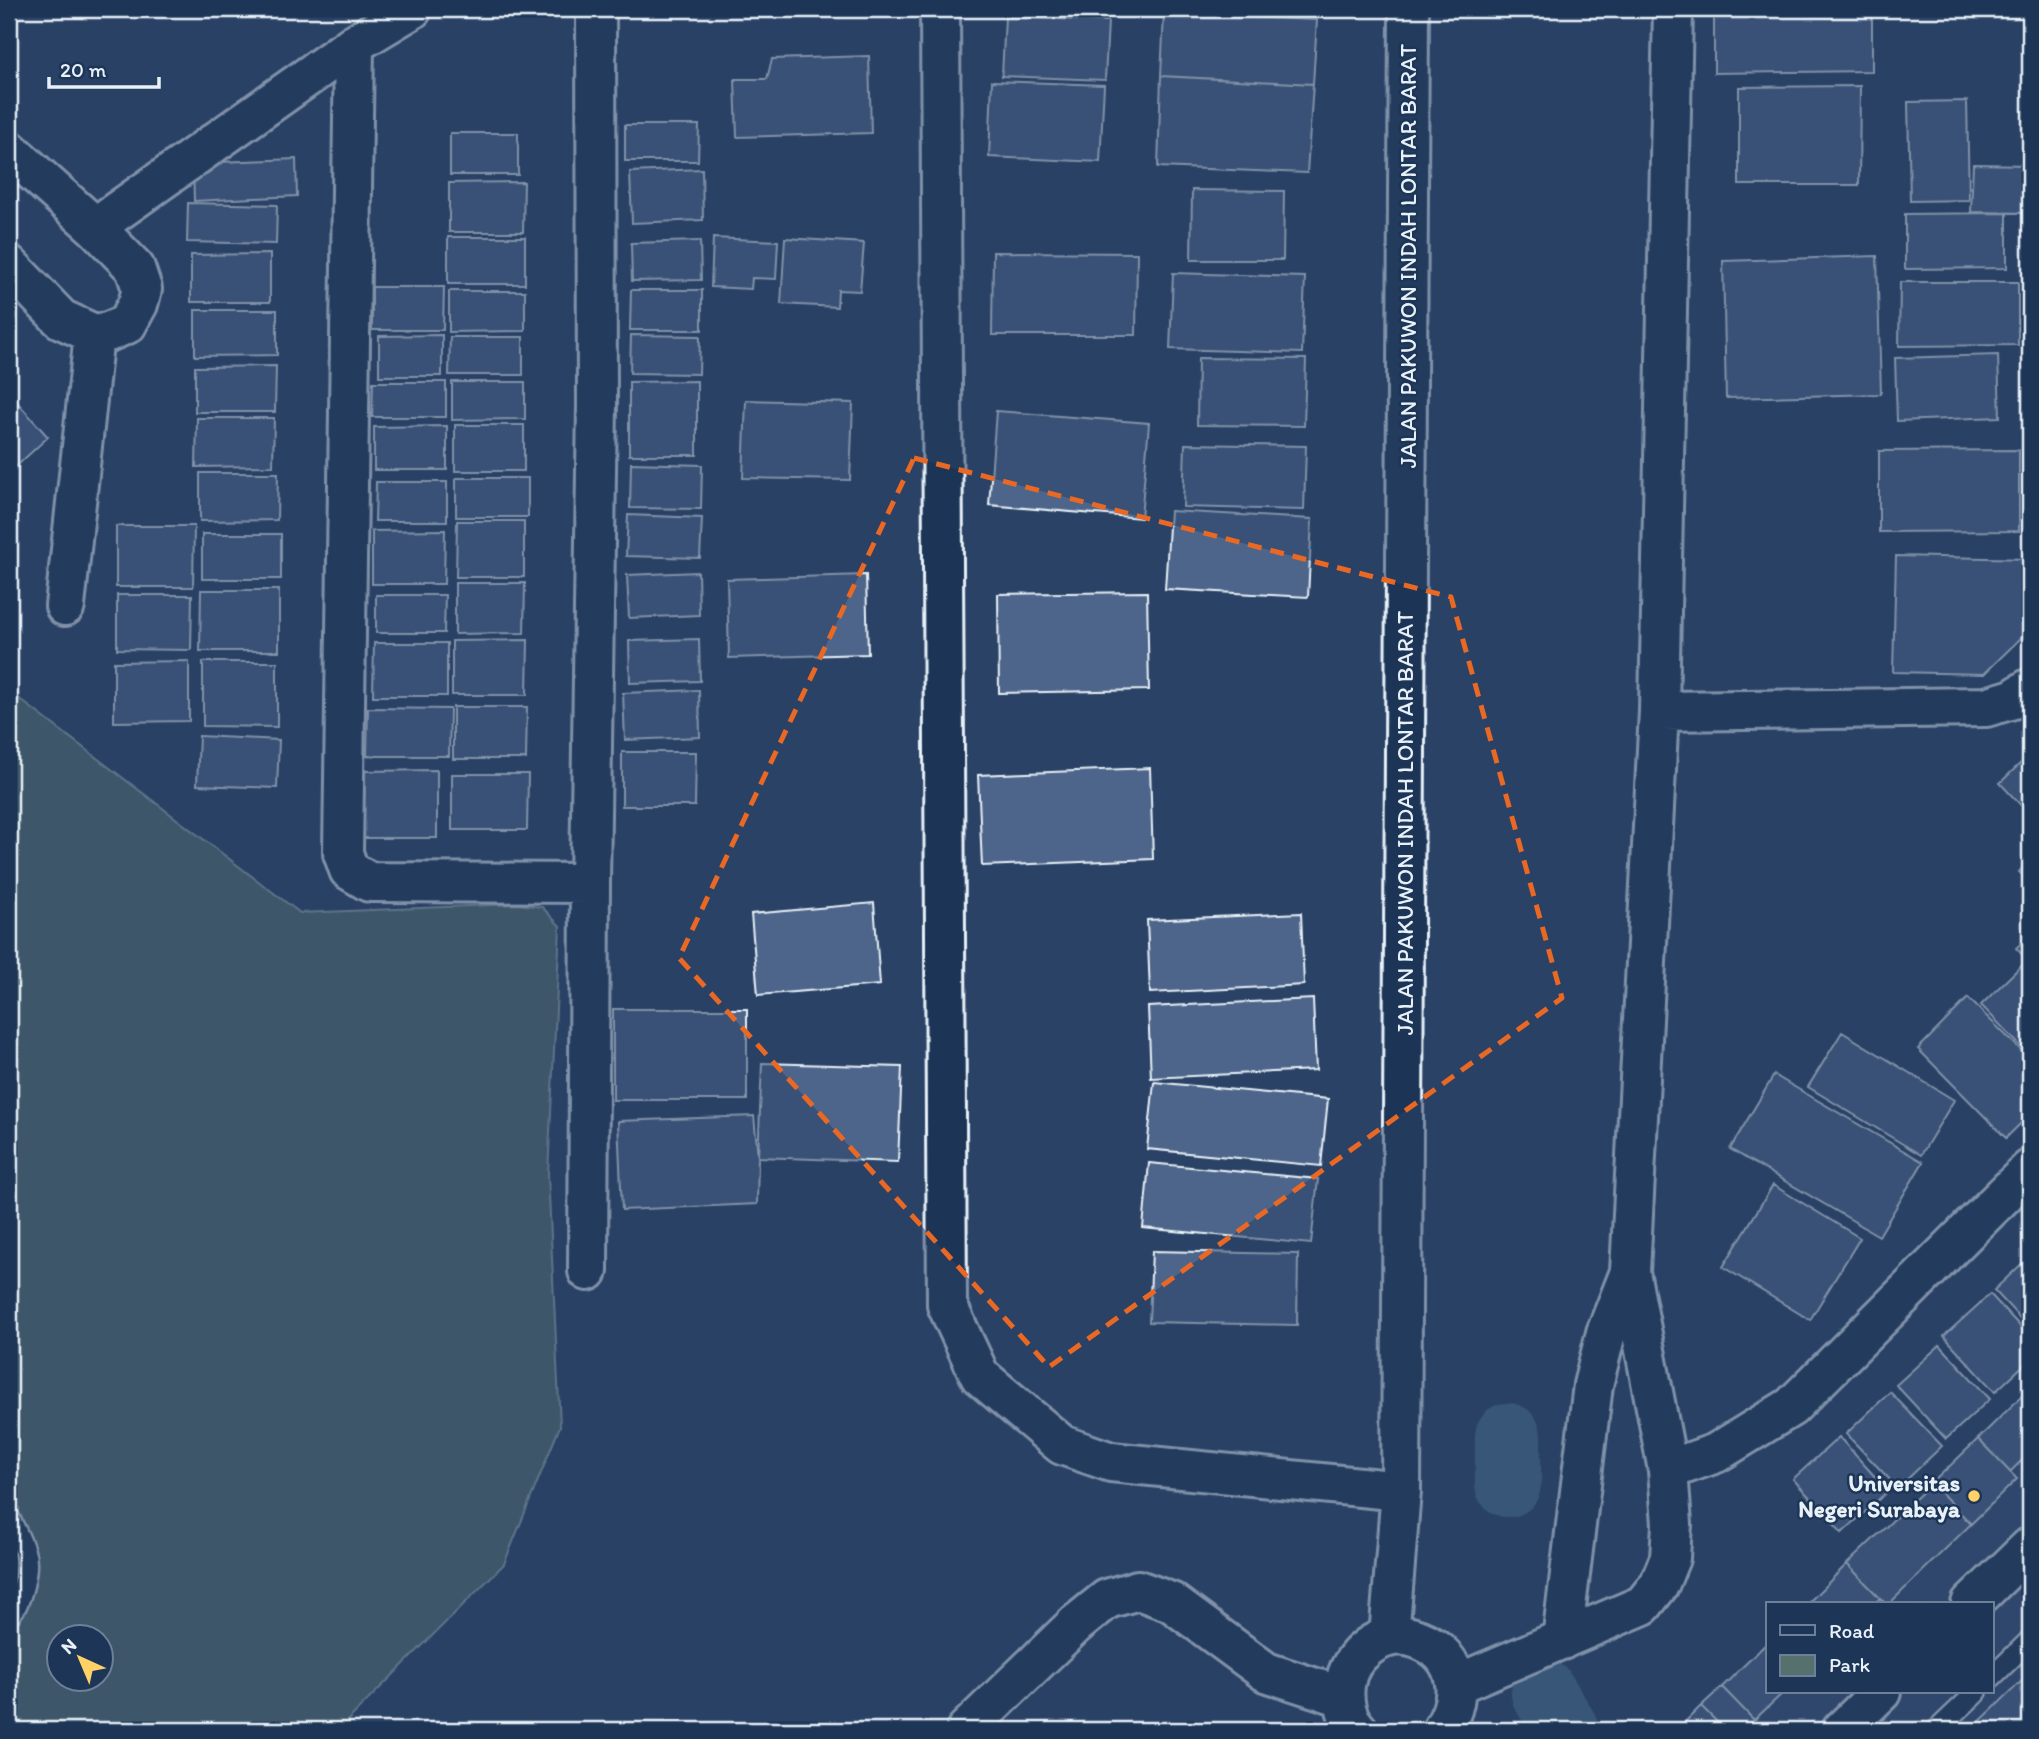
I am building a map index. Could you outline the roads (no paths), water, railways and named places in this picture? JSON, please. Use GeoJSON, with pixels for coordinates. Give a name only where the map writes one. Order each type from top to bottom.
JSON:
{"type":"FeatureCollection","features":[{"type":"Feature","properties":{"kind":"street"},"geometry":{"type":"LineString","coordinates":[[95,227],[354,44],[412,9]]}},
{"type":"Feature","properties":{"kind":"street"},"geometry":{"type":"LineString","coordinates":[[588,1270],[597,404],[596,9]]}},
{"type":"Feature","properties":{"kind":"street"},"geometry":{"type":"LineString","coordinates":[[940,9],[947,1305],[980,1376],[1062,1445],[1111,1462],[1401,1491]]}},
{"type":"Feature","properties":{"kind":"street","name":"JALAN PAKUWON INDAH LONTAR BARAT"},"geometry":{"type":"LineString","coordinates":[[1389,1637],[1401,1491],[1409,9]]}},
{"type":"Feature","properties":{"kind":"street"},"geometry":{"type":"LineString","coordinates":[[1457,1684],[1643,1605],[1659,1585],[1670,1558],[1672,1524],[1668,1470],[1630,1272],[1659,711],[1673,9]]}},
{"type":"Feature","properties":{"kind":"street"},"geometry":{"type":"LineString","coordinates":[[354,44],[343,853],[349,870],[369,882],[590,883]]}},
{"type":"Feature","properties":{"kind":"street"},"geometry":{"type":"LineString","coordinates":[[9,150],[95,227],[135,268],[142,289],[138,304],[127,324],[94,334],[61,319],[9,265]]}},
{"type":"Feature","properties":{"kind":"street"},"geometry":{"type":"LineString","coordinates":[[65,606],[94,334]]}},
{"type":"Feature","properties":{"kind":"street"},"geometry":{"type":"LineString","coordinates":[[1659,711],[1986,707],[2013,699],[2030,688]]}},
{"type":"Feature","properties":{"kind":"street"},"geometry":{"type":"LineString","coordinates":[[1668,1470],[1716,1453],[1791,1407],[2030,1169]]}},
{"type":"Feature","properties":{"kind":"street"},"geometry":{"type":"LineString","coordinates":[[1562,1640],[1593,1385],[1606,1333],[1630,1272]]}},
{"type":"Feature","properties":{"kind":"street"},"geometry":{"type":"LineString","coordinates":[[1973,1602],[2030,1547]]}},
{"type":"Feature","properties":{"kind":"street"},"geometry":{"type":"LineString","coordinates":[[966,1730],[1076,1624],[1107,1599],[1138,1590],[1171,1602],[1266,1672],[1351,1714]]}},
{"type":"Feature","properties":{"kind":"street"},"geometry":{"type":"LineString","coordinates":[[1351,1714],[1346,1677],[1355,1658],[1370,1645],[1389,1637],[1409,1636],[1434,1647],[1452,1668],[1457,1684],[1456,1700],[1452,1716],[1442,1730]]}},
{"type":"Feature","properties":{"kind":"street"},"geometry":{"type":"LineString","coordinates":[[1842,1730],[1879,1694]]}},
{"type":"Feature","properties":{"kind":"lane"},"geometry":{"type":"LineString","coordinates":[[9,1517],[26,1555],[23,1586],[15,1611],[9,1615]]}},
{"type":"Feature","properties":{"kind":"lane"},"geometry":{"type":"LineString","coordinates":[[1994,1675],[2030,1640]]}},
{"type":"Feature","properties":{"kind":"lane"},"geometry":{"type":"LineString","coordinates":[[1937,1730],[1975,1694]]}},
{"type":"Feature","properties":{"kind":"waterway"},"geometry":{"type":"LineString","coordinates":[[1508,1436],[1508,1484]]}},
{"type":"Feature","properties":{"kind":"waterway"},"geometry":{"type":"LineString","coordinates":[[1544,1693],[1566,1730]]}},
{"type":"Feature","properties":{"kind":"place","name":"Universitas Negeri Surabaya"},"geometry":{"type":"Point","coordinates":[1974,1496]}}]}
